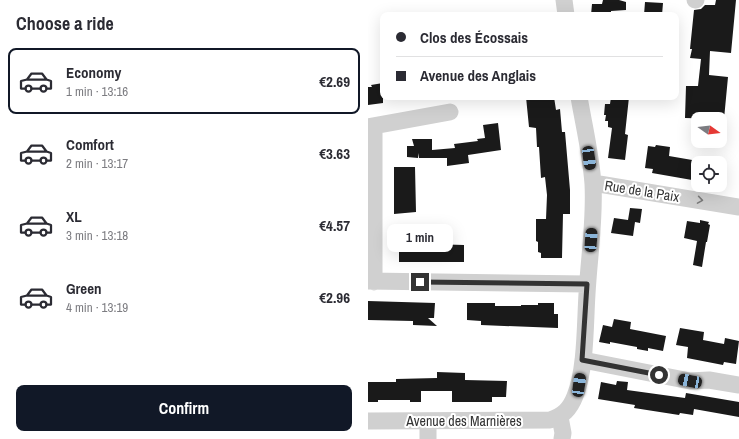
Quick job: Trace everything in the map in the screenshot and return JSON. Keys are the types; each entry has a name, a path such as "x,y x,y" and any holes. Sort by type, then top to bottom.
{"street":[{"path":"564,0 566,12"},
{"path":"562,439 563,433 560,417 569,408 575,398 579,385 593,212 593,183 579,100"},
{"path":"450,112 371,126 371,282 587,284"},
{"name":"Rue de la Paix","path":"593,183 739,207"},
{"path":"582,360 690,381 709,380 739,385"},
{"name":"Avenue des Marnières","path":"368,421 550,420 560,417"},
{"path":"428,421 428,439"}],"building":[{"path":"603,0 619,0 626,2 626,10 591,12 592,4 602,4"},
{"path":"716,0 736,0 731,53 710,51 709,75 728,77 725,112 691,112 691,118 685,118 686,86 698,86 701,59 690,58 692,49 690,49 694,10 701,9 705,5 715,5"},
{"path":"645,2 663,3 662,12 644,12"},
{"path":"380,84 380,100 383,100 383,103 368,105 368,87 372,87 371,85"},
{"path":"526,100 554,100 556,110 560,109 562,132 565,132 570,190 570,214 563,214 562,258 541,258 541,253 538,252 538,242 536,241 536,219 546,219 547,195 545,177 541,178 536,128 529,127"},
{"path":"611,100 629,100 625,134 628,135 625,160 608,158 612,128 608,127 608,121 605,121 606,115 604,115 605,104 610,104"},
{"path":"498,123 501,150 468,155 469,163 447,166 447,158 419,158 418,153 418,158 407,157 407,146 414,146 412,139 432,139 432,150 455,148 454,144 478,141 477,139 485,138 483,125"},
{"path":"656,145 670,147 669,156 691,160 691,180 652,173 653,169 645,168 648,146 655,147"},
{"path":"394,167 415,167 416,212 394,214"},
{"path":"630,208 642,209 640,223 635,222 633,236 611,233 614,218 628,220"},
{"path":"700,220 709,222 708,224 710,225 702,267 693,265 697,241 684,238 687,221 700,223"},
{"path":"399,243 464,245 464,262 399,262"},
{"path":"368,301 435,303 434,318 428,318 437,326 413,325 413,321 368,320"},
{"path":"467,303 495,303 495,306 521,306 538,305 538,303 554,303 554,314 558,314 558,328 481,325 481,321 467,320"},
{"path":"614,319 631,322 630,329 666,336 663,351 648,348 648,351 637,349 637,347 610,342 610,344 599,342 603,325 612,327"},
{"path":"680,328 704,332 703,340 724,344 725,338 739,341 736,364 724,362 723,365 687,358 688,347 676,345"},
{"path":"437,372 465,373 465,380 507,381 506,397 492,397 492,402 452,402 452,391 421,391 421,402 410,402 410,400 378,400 378,402 368,402 368,382 396,382 396,379 437,378"},
{"path":"617,381 628,382 627,390 685,398 686,393 739,402 739,417 694,409 693,415 680,413 679,415 634,408 635,405 598,399 601,382 616,385"}],"route":[{"path":"420,282 587,284 582,360 659,375"}]}
